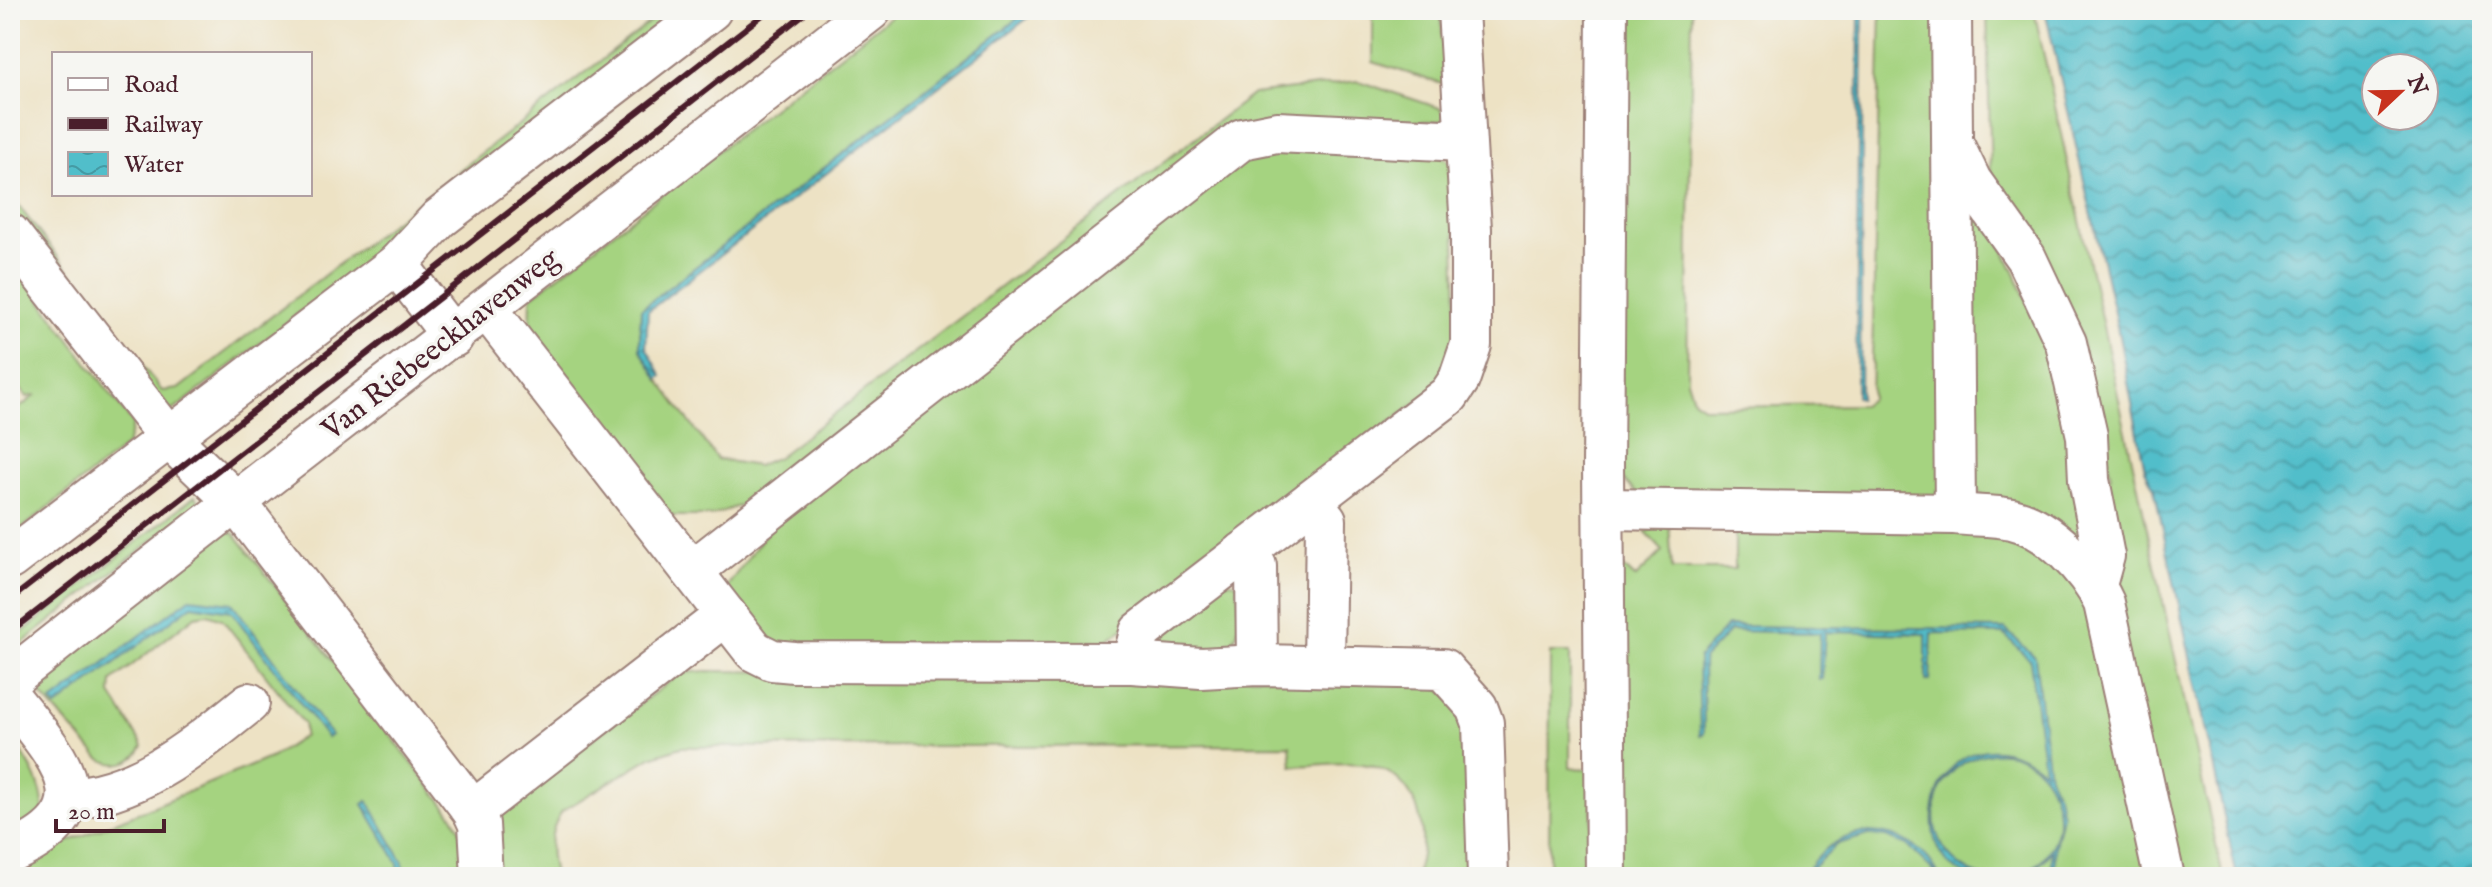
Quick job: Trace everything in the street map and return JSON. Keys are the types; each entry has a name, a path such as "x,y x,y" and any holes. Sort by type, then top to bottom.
{"lane":[{"path":"10,559 397,264 439,219 711,10"},
{"name":"Van Riebeeckhavenweg","path":"10,679 235,501 265,482 488,310 871,10"},
{"path":"1132,663 1140,632 1449,395 1466,364 1471,345 1471,229 1458,10"},
{"path":"1606,877 1607,10"},
{"path":"1951,10 1955,514"},
{"path":"692,571 1242,139 1277,132 1462,115"},
{"path":"1953,145 1971,181 2026,258 2070,355 2087,436 2089,480 2104,556 2096,585"},
{"path":"10,234 170,439 235,501 473,811 479,824 482,877"},
{"path":"397,264 453,337"},
{"path":"488,310 754,651 779,661 1443,669 1477,707 1485,732 1488,877"},
{"path":"1311,501 1326,520 1324,666"},
{"path":"1605,509 1955,514 2019,521 2057,544 2096,585 2108,616 2164,877"},
{"path":"1244,552 1256,566 1257,665"},
{"path":"473,811 726,615"},
{"path":"10,697 62,763 69,786 68,798 50,830 10,853"},
{"path":"68,798 86,797 144,778 190,750 249,703"}],"green space":[{"path":"666,10 689,10 174,410 167,411 10,209 10,195 162,391 178,389"},
{"path":"898,10 1029,10 641,309 640,349 658,379 717,459 757,466 778,457 1253,94 1358,81 1449,111 1441,121 1261,125 768,495 711,516 672,516 530,336 531,297"},
{"path":"1373,10 1441,10 1445,85 1373,62"},
{"path":"1624,10 1692,10 1687,380 1693,399 1705,407 1862,405 1871,399 1881,10 1942,10 1943,487 1929,504 1643,500 1619,475"},
{"path":"1987,10 2034,10 2223,877 2174,877 2110,578 2097,479 2111,476 2080,334 1991,187"},
{"path":"1243,148 1430,149 1453,164 1458,348 1440,384 1103,644 785,649 768,641 726,588 780,514"},
{"path":"1971,199 2005,251 2056,367 2095,556 1986,500 1964,472"},
{"path":"10,259 133,424 127,445 10,538 10,415 36,395 27,397 10,375"},
{"path":"195,496 200,503 10,653 10,642"},
{"path":"1735,521 2005,525 2077,577 2154,877 1614,877 1617,561 1635,578 1663,551 1645,532 1669,523 1672,569 1735,569"},
{"path":"223,531 234,533 453,816 459,828 469,877 10,877 10,866 272,757 304,736 304,724 222,619 208,614 195,616 112,681 111,694 143,746 124,763 99,758 30,683"},
{"path":"1224,581 1237,583 1239,627 1232,643 1225,650 1158,648 1156,642"},
{"path":"1550,653 1570,653 1570,768 1592,769 1592,877 1549,877"},
{"path":"681,673 1428,678 1466,711 1480,877 1415,877 1420,860 1421,823 1408,791 1396,778 1381,769 1362,764 1292,766 1290,745 681,747 651,757 562,811 551,843 555,877 496,877 497,810"},
{"path":"10,734 37,781 43,812 10,841"}],"water":[{"path":"1029,10 1038,10 648,311 646,347 662,376 658,379 640,349 641,309"},
{"path":"1859,10 1863,10 1860,398 1856,397"},
{"path":"2045,10 2482,10 2482,877 2237,877 2154,488 2145,470 2117,326"},
{"path":"190,598 232,603 331,735 327,738 231,611 192,605 56,707 52,702"},
{"path":"1727,626 2005,629 2035,657 2049,776 2058,794 2062,815 2055,846 2055,877 2052,877 2052,851 2033,870 2008,877 2035,865 2052,846 2058,822 2055,798 2044,776 2030,763 2044,770 2030,660 2004,634 1932,633 1930,681 1926,681 1926,634 1825,632 1822,679 1819,679 1820,633 1730,631 1703,659 1704,734 1700,735 1698,658"},
{"path":"2006,751 2019,758 2002,753 1973,758 1955,769 1943,784 1952,768 1975,753"},
{"path":"368,801 403,862 404,877 399,877 398,863 363,804"},
{"path":"1934,811 1943,847 1960,865 1984,877 1955,869 1938,849 1933,822"},
{"path":"1869,832 1911,844 1928,858 1940,877 1907,845 1869,835 1837,844 1803,877 1815,859 1830,846 1848,836"}],"railway":[{"path":"10,600 769,10"},
{"path":"10,632 809,10"}]}
